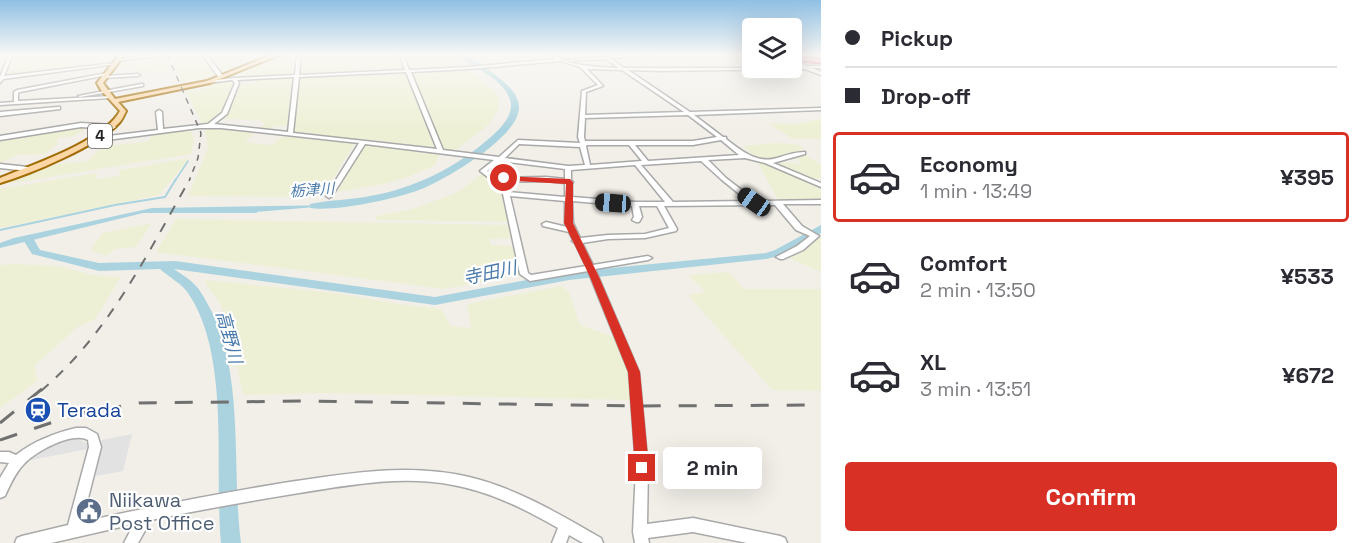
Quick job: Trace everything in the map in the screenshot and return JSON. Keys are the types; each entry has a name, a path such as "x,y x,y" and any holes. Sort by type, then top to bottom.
{"main road":[{"path":"103,79 100,83 112,99 215,79"},
{"name":"4","path":"0,181 92,140 113,127 122,116 123,111 112,99"}],"street":[{"path":"16,101 16,92 82,79"},
{"path":"208,82 230,79"},
{"path":"209,126 224,114 237,83 233,79"},
{"path":"290,134 298,79"},
{"path":"411,79 441,151"},
{"path":"588,167 581,137 582,117 584,91 601,86 595,79"},
{"path":"639,79 724,138 745,156"},
{"path":"76,100 78,97 104,91 141,85"},
{"path":"41,87 45,92"},
{"path":"0,104 16,101 112,99"},
{"path":"0,114 59,111 62,101"},
{"path":"582,117 821,109"},
{"path":"159,112 161,131"},
{"path":"0,138 81,125 113,127"},
{"path":"92,140 209,126 460,153 568,168 745,156 767,162 821,185"},
{"path":"648,258 591,272 526,277 506,194 495,180 483,171 518,142 693,143 724,138"},
{"path":"329,196 363,142"},
{"path":"631,143 647,163"},
{"path":"767,162 803,153"},
{"path":"703,159 754,202"},
{"path":"637,164 670,204"},
{"path":"0,166 28,169"},
{"path":"568,168 570,182 568,215 572,230 634,372 642,468 641,537 693,525 780,543"},
{"path":"495,180 546,179 570,182"},
{"path":"811,181 821,180"},
{"path":"506,194 634,204 821,202"},
{"path":"777,202 799,228 818,235"},
{"path":"634,204 638,217 636,220"},
{"path":"576,241 645,236 673,229 660,204"},
{"path":"546,224 572,230"},
{"path":"780,257 800,248 818,235"},
{"path":"0,492 18,461 32,450 53,440 77,433 88,433 96,440 63,536"},
{"path":"0,457 9,457 18,461"},
{"path":"22,543 63,536 147,514 245,495 370,476 418,474 452,478 490,488 566,525 596,543"},
{"path":"131,543 147,514"},
{"path":"559,543 566,525"}],"green space":[{"path":"232,79 235,83 223,114 209,124 203,125 186,91 201,91 202,88 218,84 217,82"},
{"path":"256,79 296,79 291,125 272,126 271,130 260,129 265,122 260,122 260,120 223,119 240,84 252,83"},
{"path":"299,79 410,79 438,147 293,133"},
{"path":"414,79 480,79 496,92 499,100 498,111 488,125 456,150 444,150"},
{"path":"821,119 821,139 793,139 768,123 795,124"},
{"path":"94,125 71,137 61,137 56,141 59,143 44,154 18,155 0,163 0,139"},
{"path":"205,128 254,133 245,142 271,145 284,136 354,144 324,194 311,197 188,196 208,148"},
{"path":"191,129 194,140 191,154 0,185 40,166 88,161 101,147 149,141 153,132"},
{"path":"778,143 799,145 804,149 801,149 803,152 783,154 777,159 767,160 754,156 743,146"},
{"path":"365,144 441,153 434,166 405,178 337,192"},
{"path":"806,155 821,165 821,178 810,178 773,162 801,164 795,156"},
{"path":"190,158 159,195 0,228 0,189 97,173 95,179 119,176 120,170"},
{"path":"762,162 821,186 821,200 778,200 758,163"},
{"path":"482,174 494,181 504,193 510,222 376,220 376,216 413,209 458,192"},
{"path":"176,219 507,225 512,226 514,238 489,239 491,245 513,246 519,275 444,289 156,252"},
{"path":"152,223 136,247 115,249 106,256 90,250 103,233"},
{"path":"821,237 821,272 789,258 817,238"},
{"path":"0,265 60,266 91,275 121,277 95,319 78,327 35,365 37,381 0,408"},
{"path":"729,272 744,289 821,289 821,391 772,390 688,295 705,292 688,275"},
{"path":"206,280 335,293 441,309 451,326 471,328 467,304 562,286 570,294 580,325 617,338 630,369 633,400 321,393 243,395 221,305 205,283"}],"shaded area":[{"path":"132,434 123,471 91,477 102,440"},
{"path":"77,438 88,444 88,449 26,461 31,455 55,443"}],"water":[{"path":"339,205 256,212 258,213 143,213 0,248 0,243 14,238 152,208"}],"waterway":[{"name":"栃津川","path":"314,206 341,204 390,195 413,188 457,168 498,135 514,113 515,104 512,96 497,79"},
{"path":"157,90 180,86"},
{"path":"175,181 188,161"},
{"path":"0,230 115,205 165,197 176,179"},
{"name":"寺田川","path":"28,238 36,252 99,267 175,265 435,301 569,276 766,256 779,253 821,228"},
{"name":"高野川","path":"165,267 192,289 209,318 219,353 224,392 227,510 231,543"}],"railway":[{"path":"178,79 201,133 198,158 189,180"},
{"path":"41,391 87,344 106,319 141,265 189,180"},
{"path":"0,423 42,389"},
{"path":"0,440 77,414 139,403 307,401 636,406 821,405"}],"place":[{"name":"Terada","path":"38,410"},
{"name":"Niikawa Post Office","path":"89,511"}],"route":[{"path":"504,178 570,182 569,223 634,372 642,468"}]}
